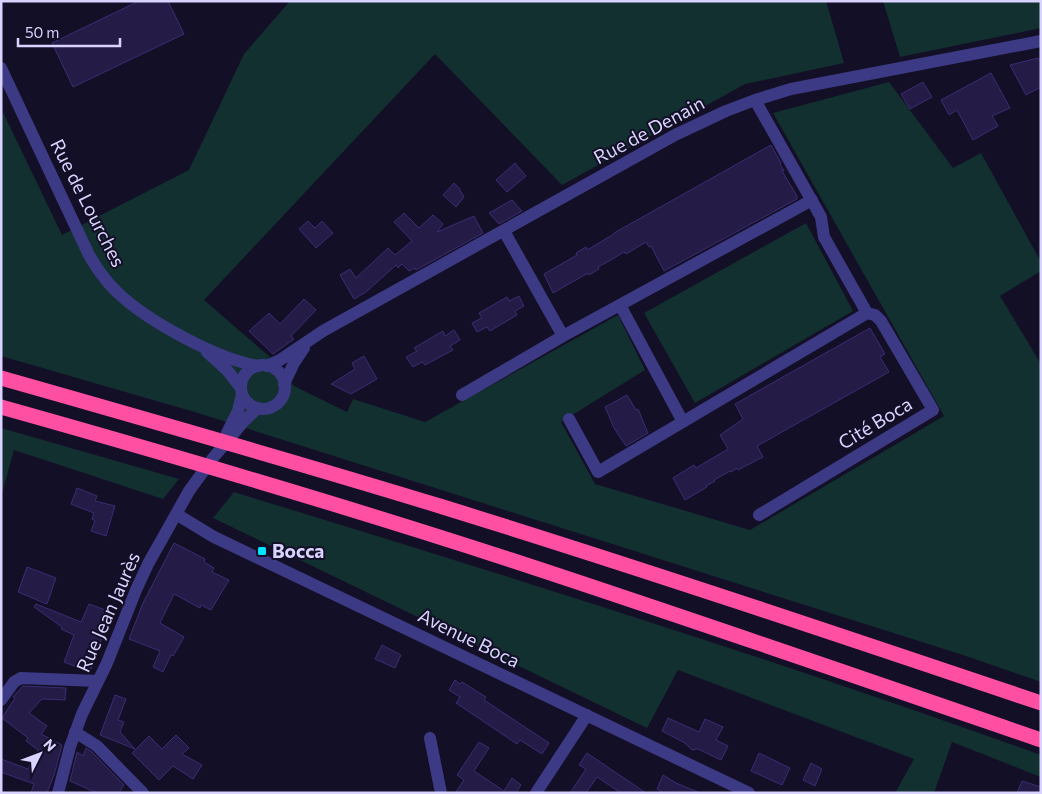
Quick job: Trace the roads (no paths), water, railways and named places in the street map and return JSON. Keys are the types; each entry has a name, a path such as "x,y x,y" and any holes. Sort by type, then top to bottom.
{"highway":[{"path":"1,378 190,431 547,540 1041,703"},
{"path":"1,407 178,456 508,559 652,606 1041,740"}],"street":[{"name":"Rue de Denain","path":"263,366 280,360 323,330 714,116 755,100 822,82 1041,41"},
{"name":"Rue de Lourches","path":"1,68 85,246 101,274 115,290 134,306 197,344 220,363 242,391"},
{"name":"Cité Boca","path":"755,100 812,200 823,221 822,233 867,313 875,315 881,321 933,410 759,514"},
{"path":"462,395 563,336 812,200"},
{"path":"504,231 563,336"},
{"path":"620,305 683,422"},
{"path":"569,419 598,472 867,313"},
{"name":"Rue de Denain","path":"284,384 294,362 308,342"},
{"name":"Rue de Lourches","path":"197,344 240,361 263,366"},
{"path":"263,366 278,372 284,384 284,393 276,404 268,408 258,408 250,404 242,391 242,381 247,372 263,366"},
{"name":"Rue Jean Jaurès","path":"58,793 75,732 139,583 176,514 213,458 235,417 242,391"},
{"name":"Rue Jean Jaurès","path":"213,458 245,420 258,408"},
{"name":"Avenue Boca","path":"176,514 214,537 749,793"},
{"path":"1,700 14,682 21,678 98,681"},
{"path":"536,793 587,715"},
{"path":"75,732 96,746 135,790"},
{"path":"430,738 441,793"}],"place":[{"name":"Bocca","path":"262,551"}]}
